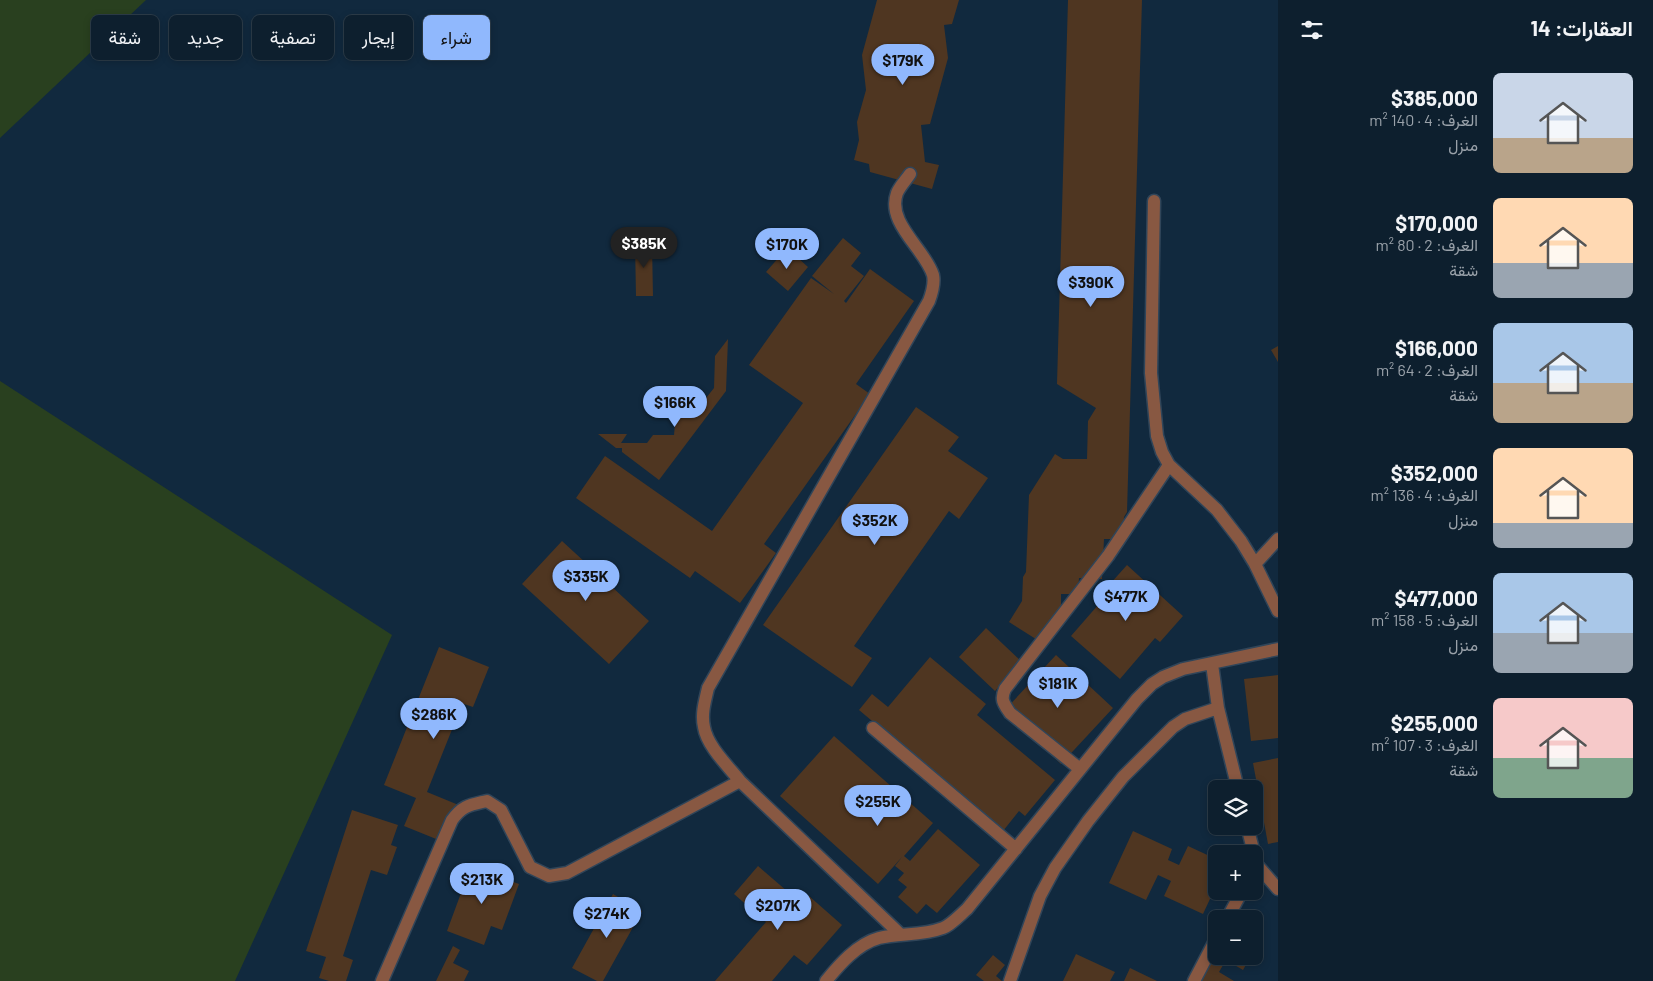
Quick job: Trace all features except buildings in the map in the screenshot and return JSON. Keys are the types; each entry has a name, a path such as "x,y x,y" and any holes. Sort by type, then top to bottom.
{"street":[{"path":"901,936 740,781 714,750 704,728 703,710 708,688 929,301 934,288 933,275 897,219 895,206 897,193 910,174"},
{"path":"1154,201 1151,373 1158,436 1162,452 1169,465 1216,510 1241,540 1278,611"},
{"path":"1080,769 1010,713 1002,702 1002,696 1005,689 1108,556 1169,465"},
{"path":"1255,564 1278,539"},
{"path":"826,981 838,965 862,946 878,938 926,933 945,928 967,909 1137,699 1152,684 1163,677 1183,669 1278,649"},
{"path":"1212,664 1218,708 1236,780"},
{"path":"1010,981 1040,896 1055,868 1088,821 1123,777 1173,727 1185,719 1218,708"},
{"path":"873,728 1016,849"},
{"path":"382,981 452,820 466,806 487,801 501,810 530,867 549,876 567,873 740,781"},
{"path":"1263,875 1278,889"},
{"path":"1194,981 1208,954"}],"green space":[{"path":"0,0 146,0 130,15 91,15 91,52 0,138"},
{"path":"0,381 392,635 235,981 0,981"}]}
